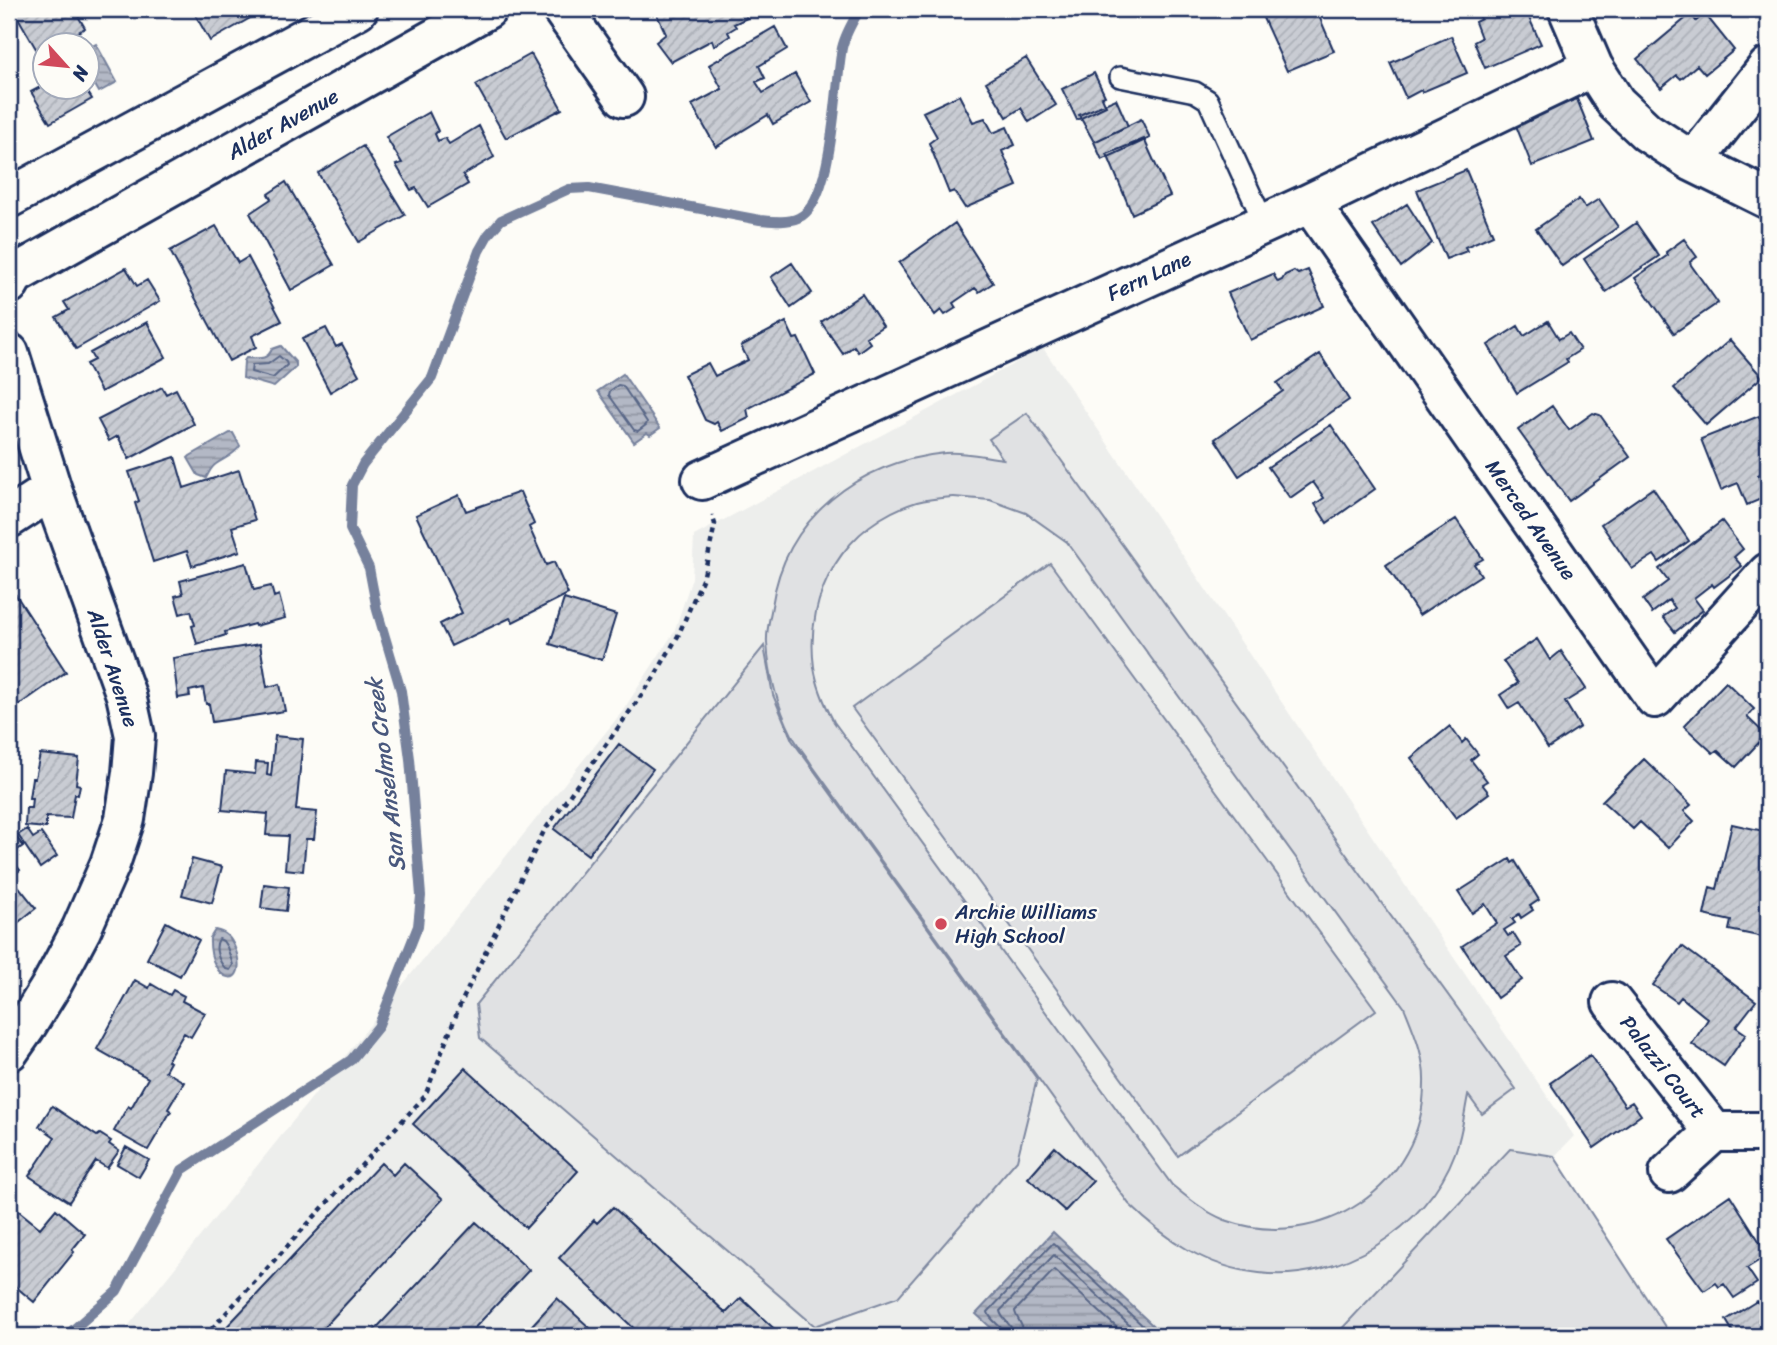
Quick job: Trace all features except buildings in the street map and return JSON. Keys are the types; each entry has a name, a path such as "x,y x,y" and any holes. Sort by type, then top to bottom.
{"street":[{"path":"9,198 358,9"},
{"name":"Alder Avenue","path":"9,284 14,275 487,9"},
{"path":"562,9 624,97"},
{"path":"1568,9 1593,67 1616,103 1647,132 1693,162 1768,199"},
{"name":"Fern Lane","path":"702,480 1310,203 1593,67"},
{"path":"1693,162 1768,67"},
{"name":"Merced Avenue","path":"1310,203 1655,698 1768,573"},
{"name":"Alder Avenue","path":"9,354 52,490 126,695 135,736 125,819 110,864 81,930 51,986 9,1051"},
{"path":"9,518 52,490"},
{"name":"Palazzi Court","path":"1612,1002 1714,1132"},
{"path":"1669,1173 1714,1132 1768,1132"}],"lane":[{"path":"1120,77 1195,92 1208,100 1264,223"}],"path":[{"path":"205,1336 425,1096 460,1005 544,831 653,678 678,636 704,575 715,524 702,480"}],"shaded area":[{"name":"Archie Williams High School","path":"1043,348 1574,1136 1555,1156 1671,1336 120,1336 622,712 674,632 692,578 694,536"},
{"path":"1027,413 1516,1089 1482,1114 1468,1095 1455,1153 1442,1180 1424,1205 1402,1227 1349,1259 1319,1269 1289,1274 1240,1270 1188,1250 1157,1229 1129,1204 812,765 787,724 772,678 767,634 780,574 792,546 810,521 831,500 856,482 884,468 945,453 967,453 1003,459 989,439","holes":["954,497 990,500 1026,513 1067,542 1404,1007 1423,1064 1424,1084 1419,1121 1406,1153 1386,1181 1360,1203 1330,1219 1296,1227 1261,1228 1218,1217 1197,1205 1172,1185 834,722 819,689 814,667 813,640 816,613 823,588 835,565 850,544 891,512 931,499"]},
{"path":"1050,563 1376,1010 1178,1156 852,708"},
{"path":"764,646 773,695 792,740 1037,1079 1017,1160 898,1297 815,1326 480,1038 476,1004"},
{"path":"1510,1149 1554,1156 1671,1336 1335,1336"}],"water":[{"path":"102,55 117,82 102,90"},
{"path":"281,346 296,363 296,367 274,387 243,378 246,358 265,357 272,349"},
{"path":"623,374 660,428 634,442 598,391"},
{"path":"233,433 240,446 214,465 206,478 198,475 188,458"},
{"path":"215,930 228,936 235,948 238,972 234,977 221,973 215,966 210,938"},
{"path":"1053,1232 1164,1336 1000,1336 976,1314"}],"waterway":[{"name":"San Anselmo Creek","path":"66,1336 117,1291 182,1170 351,1060 378,1027 418,926 421,896 410,759 401,691 377,610 369,568 350,529 352,485 363,464 432,378 479,251 488,235 501,220 569,189 589,188 760,220 784,221 798,218 810,208 826,167 842,48 860,9"}],"place":[{"name":"Archie Williams High School","path":"941,924"}]}
